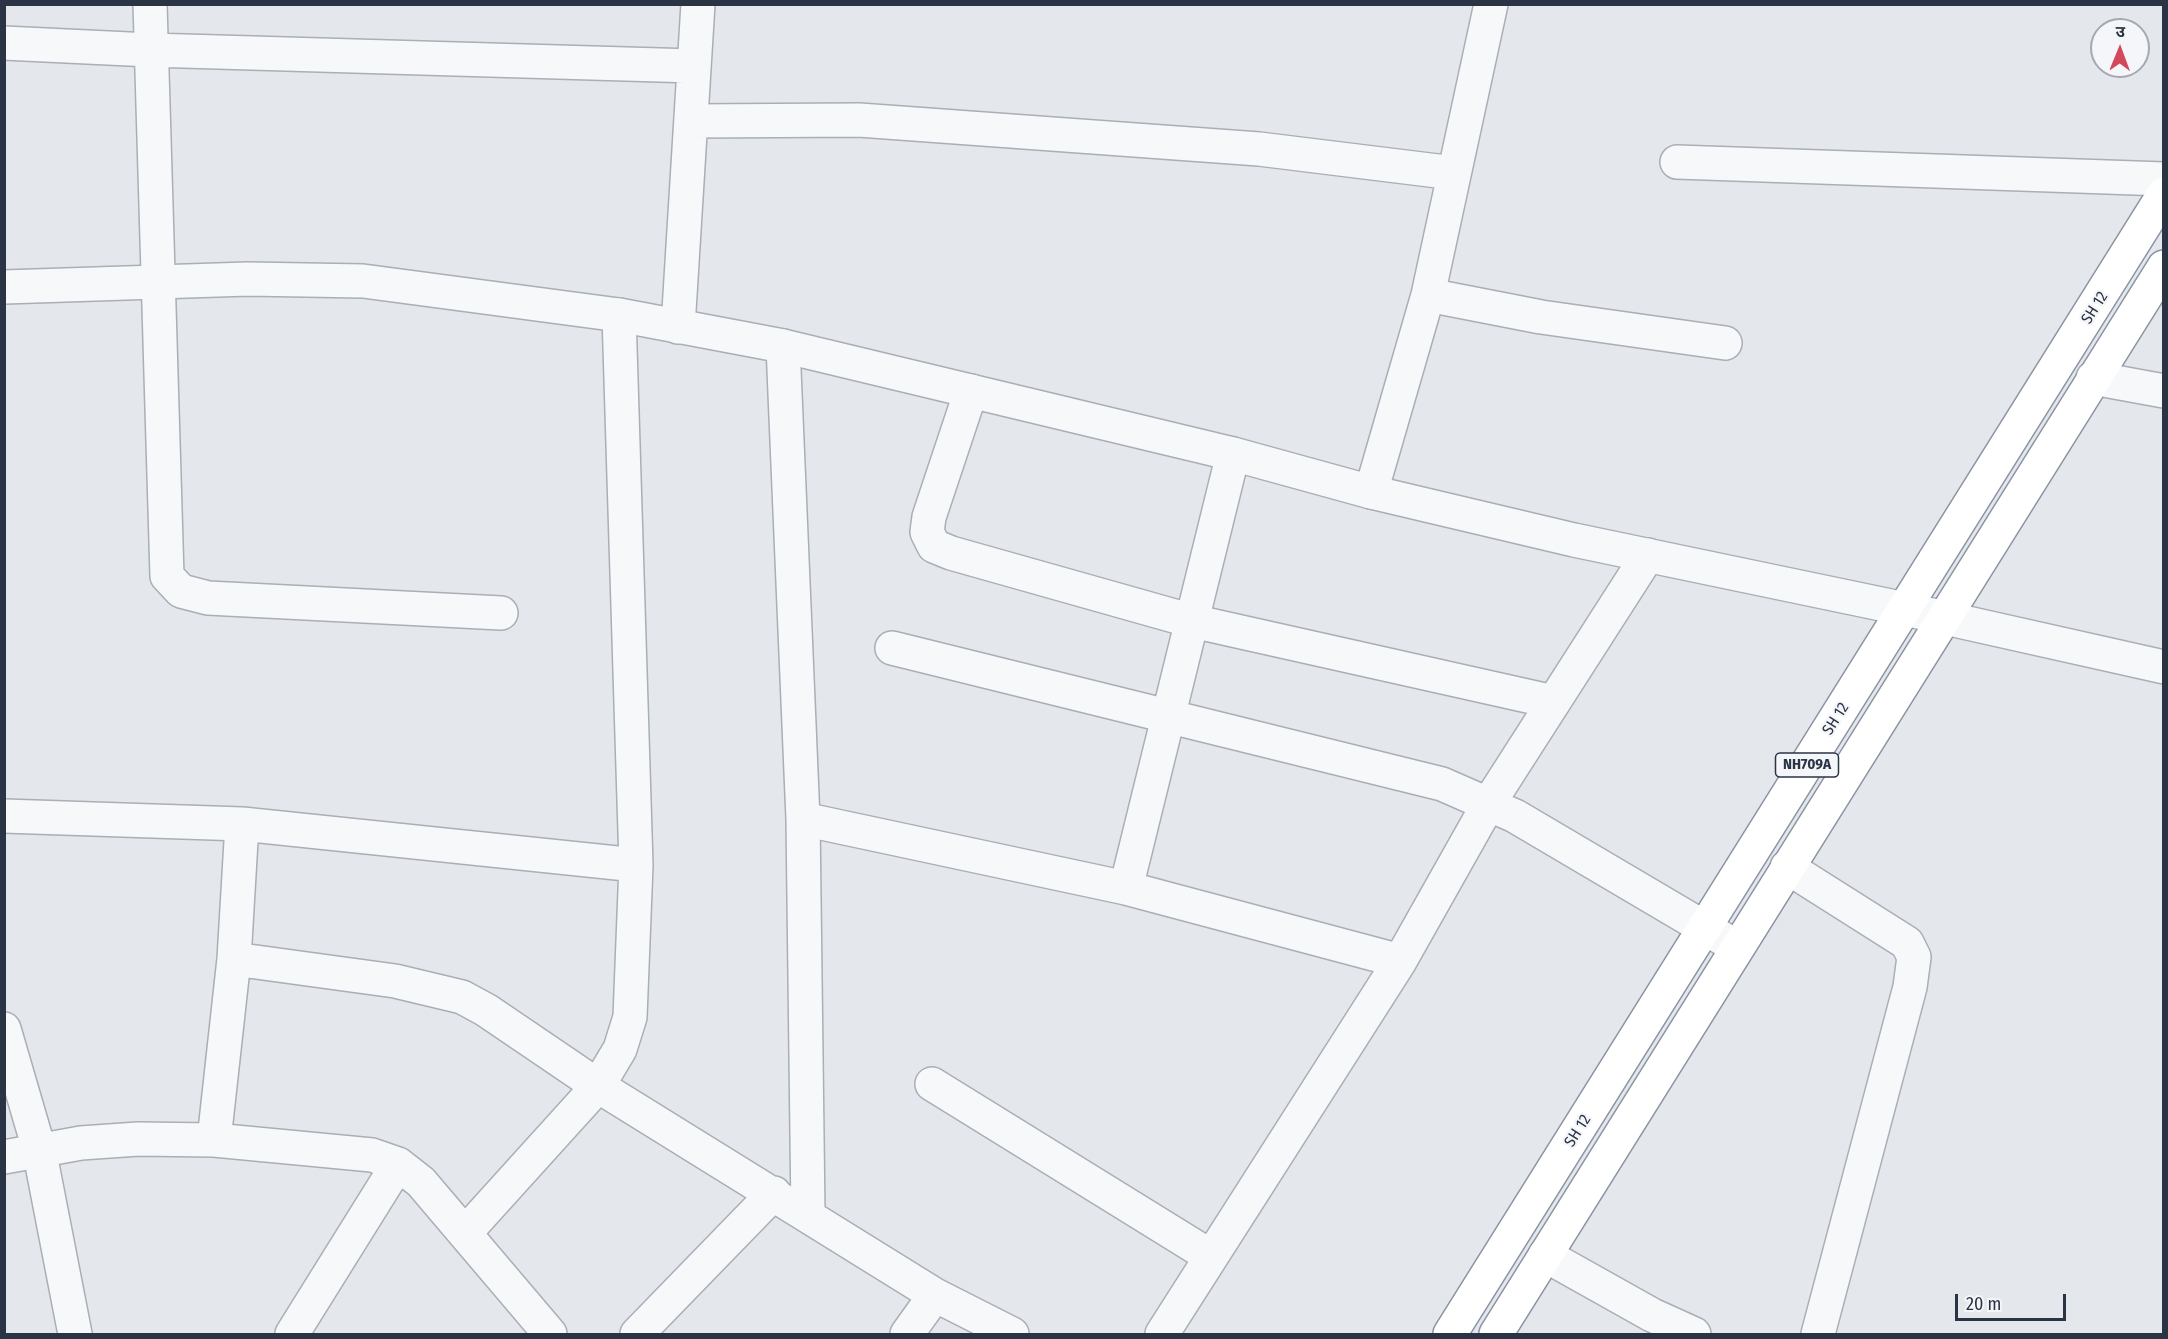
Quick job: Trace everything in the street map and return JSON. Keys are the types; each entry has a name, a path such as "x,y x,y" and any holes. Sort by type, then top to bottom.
{"highway":[{"name":"SH 12","path":"1450,1335 2163,194"},
{"name":"NH709A","path":"1496,1335 1942,617 2163,267"}],"street":[{"path":"150,4 167,576 181,591 208,598 501,613"},
{"path":"678,327 698,4"},
{"path":"1371,492 1428,295 1491,4"},
{"path":"4,43 150,50 694,66"},
{"path":"692,121 859,120 1259,149 1454,173"},
{"path":"1677,162 2163,179"},
{"path":"4,287 248,279 363,281 619,315 783,346 1233,454 1371,492 2163,667"},
{"path":"1428,295 1541,317 1725,343"},
{"path":"465,1233 598,1086 620,1049 630,1017 636,865 619,315"},
{"path":"783,346 803,819 808,1214"},
{"path":"2093,378 2163,391"},
{"path":"971,391 929,517 927,532 934,546 951,554 1191,621 1554,702"},
{"path":"1126,888 1233,454"},
{"path":"1162,1335 1210,1256 1400,961 1489,802 1648,555"},
{"path":"892,648 1442,784 1489,802 1737,947"},
{"path":"4,816 242,824 636,865"},
{"path":"803,819 1126,888 1400,961"},
{"path":"214,1140 234,959 242,824"},
{"path":"1787,867 1907,943 1914,957 1910,987 1818,1335"},
{"path":"234,959 395,981 462,997 486,1010 598,1086 808,1214 935,1295 1012,1335"},
{"path":"4,1029 39,1149 75,1335"},
{"path":"932,1084 1210,1256"},
{"path":"4,1157 39,1149 138,1139 214,1140 372,1155 398,1164 421,1182 550,1335"},
{"path":"292,1335 398,1164"},
{"path":"637,1335 774,1193"},
{"path":"1545,1255 1652,1315 1694,1335"},
{"path":"908,1335 935,1295"}]}
